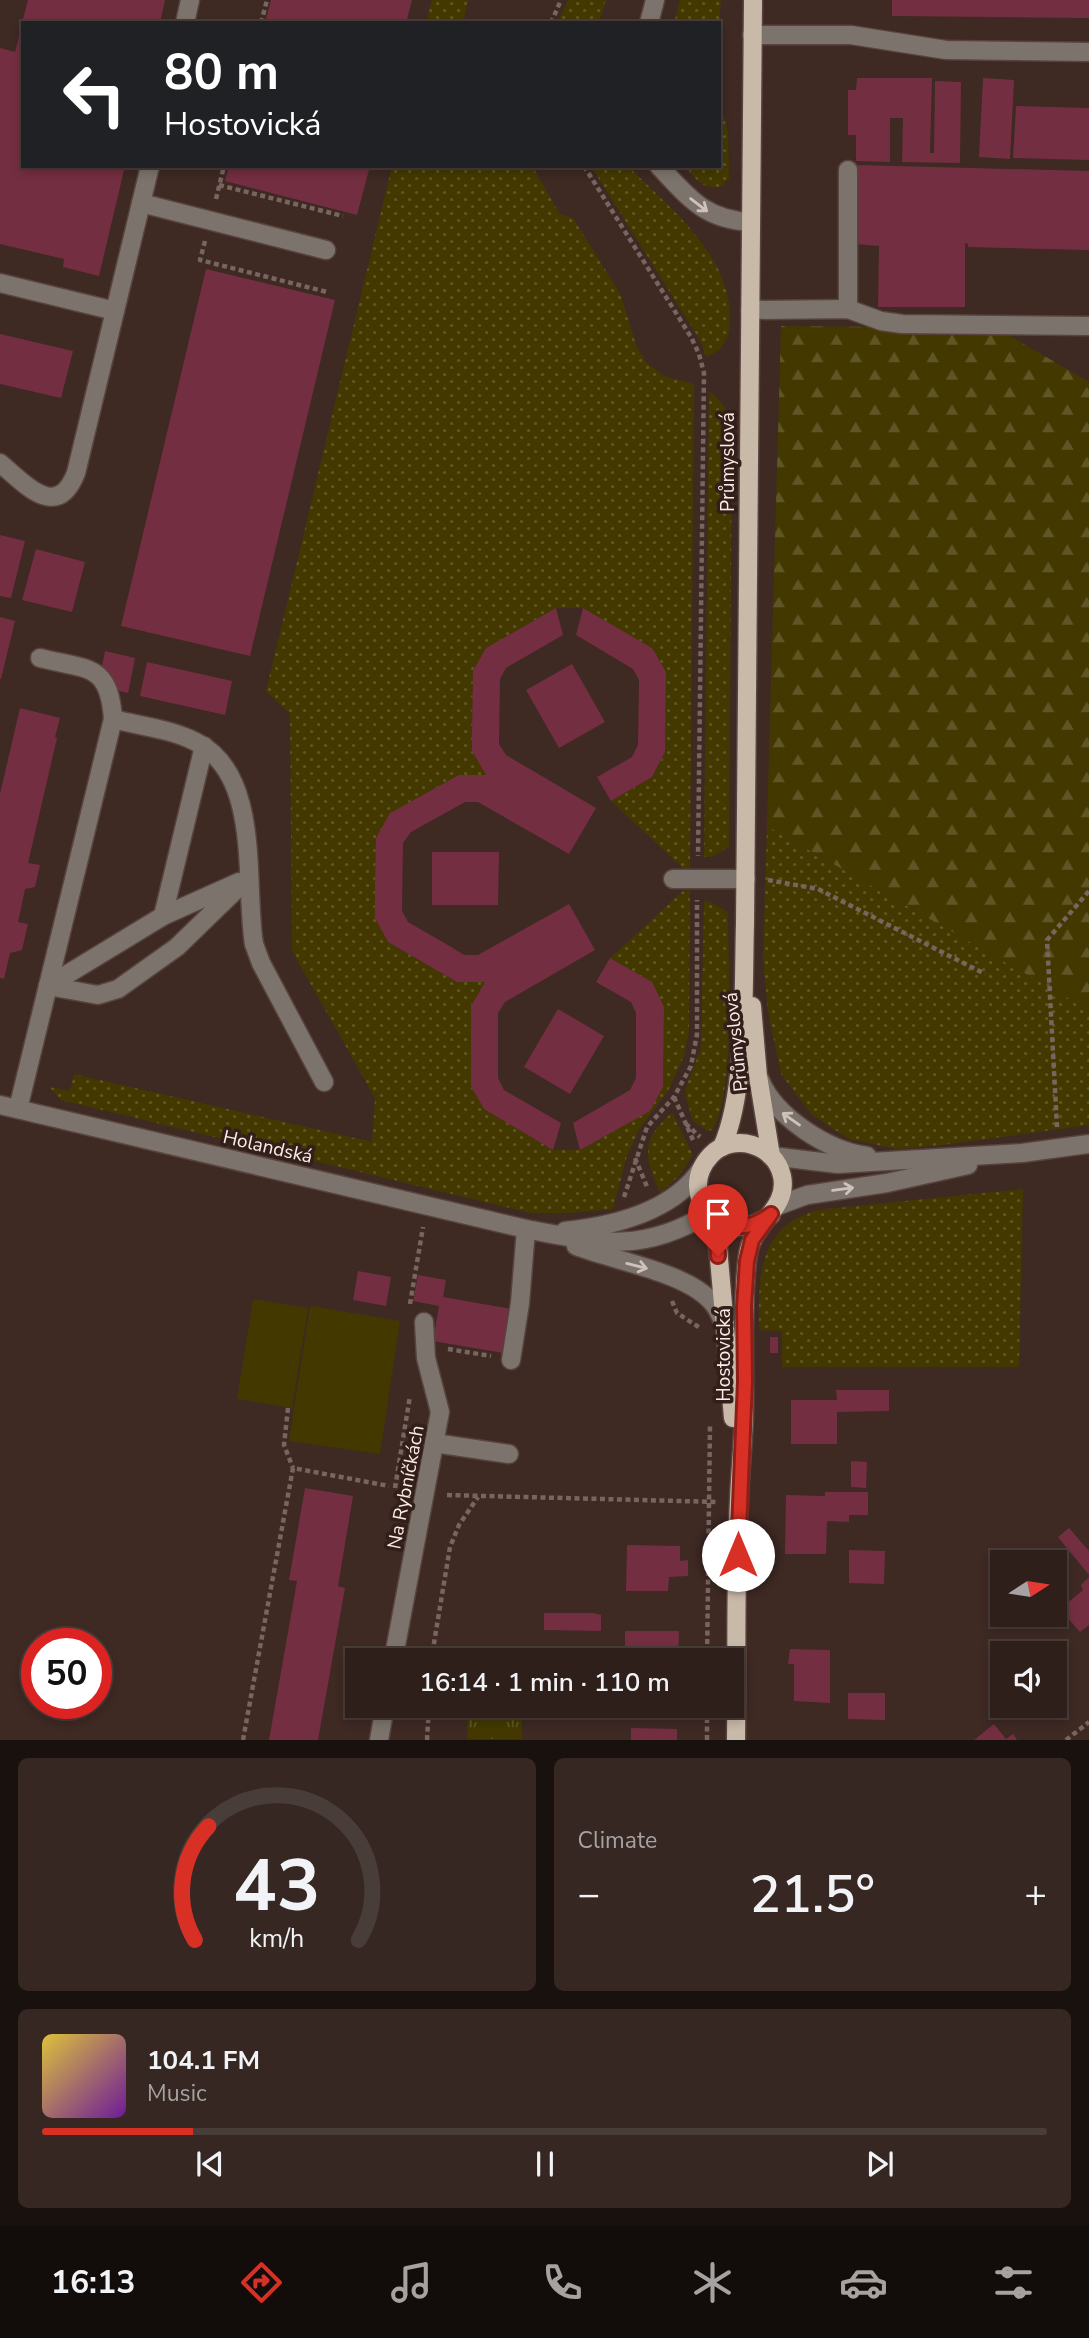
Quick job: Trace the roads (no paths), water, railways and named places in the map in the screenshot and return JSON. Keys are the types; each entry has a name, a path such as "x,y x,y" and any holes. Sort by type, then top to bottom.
{"main road":[{"name":"Průmyslová","path":"722,1147 732,1121 738,1075 746,924 752,0"},
{"name":"Průmyslová","path":"746,924 758,1076 771,1156"},
{"path":"702,1168 710,1156 730,1144 748,1143 771,1156"},
{"name":"Hostovická","path":"736,1740 744,1307 747,1261 752,1240 774,1210 783,1185 781,1174 771,1156"},
{"name":"Hostovická","path":"702,1168 698,1188 700,1198 710,1214 717,1236 739,1502"},
{"path":"710,1214 727,1225 737,1227 755,1225 774,1210"}],"street":[{"path":"185,21 190,0"},
{"path":"650,21 655,0"},
{"path":"752,35 851,35 946,50 1089,52"},
{"path":"0,463 44,496 55,498 65,494 76,472 150,168"},
{"path":"662,168 702,209 723,219 750,222"},
{"path":"848,170 848,309"},
{"path":"141,203 326,250"},
{"path":"0,283 115,311"},
{"path":"750,310 848,309 881,321 902,324 1089,326"},
{"path":"9,1107 48,986 113,719 107,685 100,677 92,671 40,658"},
{"path":"113,719 179,735 204,746 226,769 239,796 245,827 254,944 324,1082"},
{"path":"163,916 204,746"},
{"path":"48,986 98,995 118,989 183,942 248,878"},
{"path":"48,986 163,916 248,878"},
{"path":"673,879 746,879"},
{"path":"758,1076 764,1091 777,1109 818,1138 862,1156 898,1160"},
{"name":"Holandská","path":"9,1107 526,1229 592,1242 616,1243 669,1234 710,1214"},
{"path":"771,1156 824,1164 1022,1153 1089,1144"},
{"path":"774,1210 821,1192 887,1183 1022,1153"},
{"name":"Holandská","path":"526,1229 563,1231 618,1222 656,1206 688,1185 702,1168"},
{"path":"511,1360 520,1303 526,1229"},
{"name":"Holandská","path":"526,1229 691,1285 713,1303 726,1330"},
{"name":"Na Rybníčkách","path":"395,1648 440,1412 423,1344 424,1322"},
{"path":"434,1443 509,1454"},
{"path":"379,1740 383,1718"}]}
